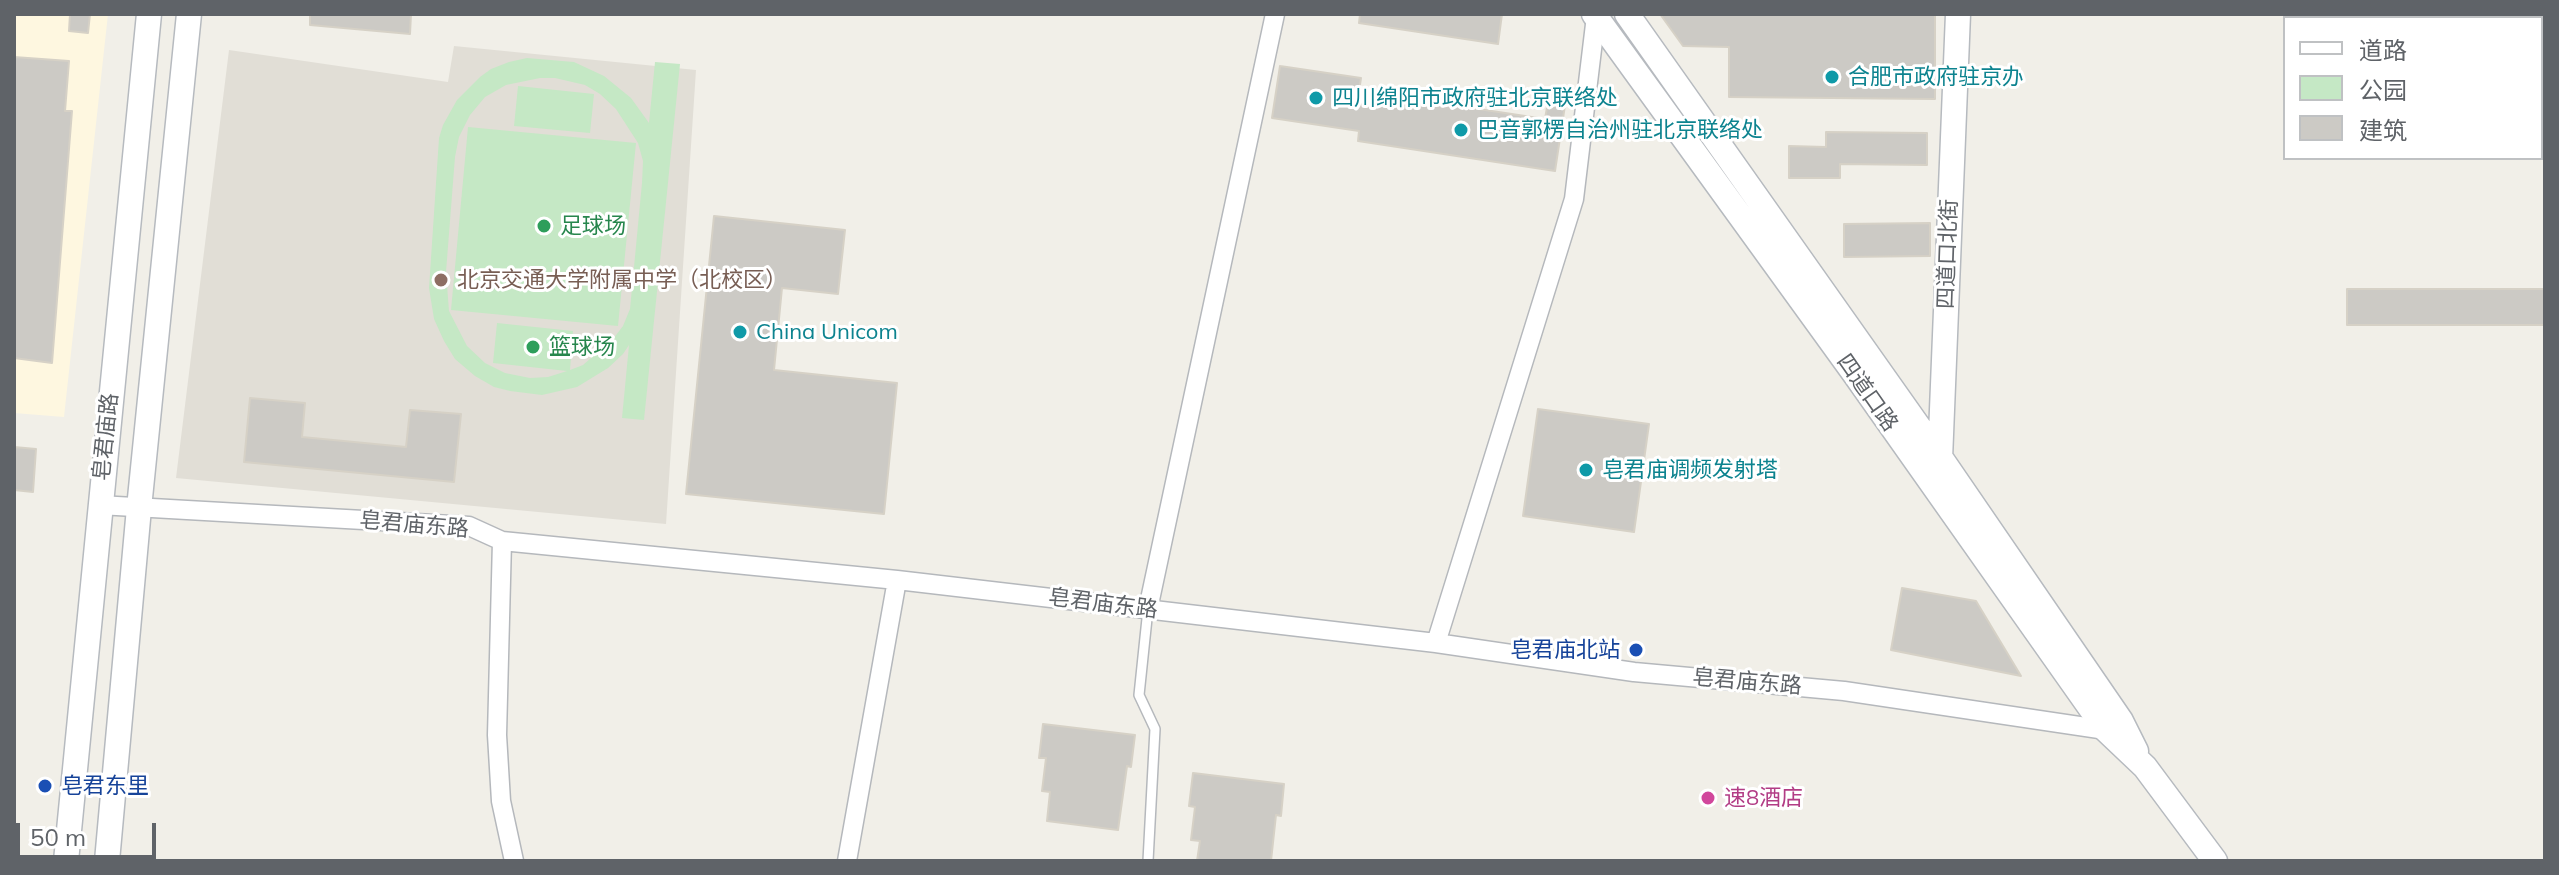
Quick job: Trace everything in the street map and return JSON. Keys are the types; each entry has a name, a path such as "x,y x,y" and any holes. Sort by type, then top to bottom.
{"street":[{"name":"皂君庙路","path":"66,861 149,14"},
{"name":"皂君庙路","path":"107,861 189,14"},
{"path":"1148,609 1275,14"},
{"name":"四道口路","path":"1627,14 1940,457 2121,721 2145,767 2215,861"},
{"name":"四道口北街","path":"1938,494 1958,14"},
{"path":"1436,643 1574,199 1595,15"},
{"name":"四道口路","path":"1595,15 2106,730 2145,767"},
{"name":"皂君庙东路","path":"99,505 469,526 502,541 897,580 1436,643 1634,672 1844,691 2106,730"},
{"path":"502,541 497,735 501,801 514,861"},
{"path":"847,861 897,580"}],"lane":[{"path":"1148,609 1139,695 1155,729 1148,861"}],"shaded area":[{"path":"14,14 108,14 64,417 14,413"},
{"name":"北京交通大学附属中学（北校区）","path":"454,46 696,70 666,524 176,478 229,50 448,82"}],"green space":[{"path":"527,58 574,62 604,76 631,98 649,123 655,62 680,64 644,420 622,418 629,345 608,368 577,387 542,395 510,391 494,387 475,376 455,359 434,319 429,288 439,138 457,100 480,77 509,62","holes":["555,78 585,85 616,109 638,143 643,161 642,183 630,309 613,339 583,365 570,370 573,331 497,323 493,363 567,371 530,378 505,373 485,363 467,346 449,311 446,272 455,157 459,137 470,115 485,97 506,85"]},
{"path":"518,86 594,94 590,133 514,126"},
{"name":"足球场","path":"468,127 636,143 618,326 451,310"}],"building":[{"path":"70,14 90,14 88,33 69,31"},
{"path":"310,14 411,14 410,34 310,25"},
{"path":"1360,14 1502,14 1498,44 1359,23"},
{"path":"1660,14 1935,14 1935,99 1729,97 1729,47 1683,46"},
{"path":"14,57 69,61 65,111 72,111 52,363 14,358"},
{"name":"巴音郭楞自治州驻北京联络处","path":"1280,66 1361,78 1359,91 1545,119 1550,90 1567,92 1555,171 1358,141 1359,131 1272,118"},
{"path":"1826,132 1927,133 1927,165 1840,164 1840,178 1789,178 1789,146 1826,147"},
{"name":"China Unicom","path":"714,216 845,230 838,294 782,288 774,370 897,383 884,514 686,494"},
{"path":"1930,223 1930,256 1844,257 1844,224"},
{"path":"2347,289 2545,289 2545,325 2347,325"},
{"path":"250,398 305,403 302,437 406,447 410,410 461,414 454,482 244,462"},
{"name":"皂君庙调频发射塔","path":"1538,409 1649,424 1634,532 1523,516"},
{"path":"14,447 36,449 33,492 14,490"},
{"path":"1902,588 1976,601 2021,676 1891,650"},
{"path":"1043,724 1135,735 1131,767 1127,766 1118,830 1047,821 1050,792 1042,791 1046,758 1039,758"},
{"path":"1193,773 1284,784 1281,816 1276,815 1271,861 1197,861 1200,841 1191,840 1195,807 1189,806"}],"place":[{"name":"合肥市政府驻京办","path":"1832,77"},
{"name":"四川绵阳市政府驻北京联络处","path":"1316,98"},
{"name":"巴音郭楞自治州驻北京联络处","path":"1461,130"},
{"name":"足球场","path":"544,226"},
{"name":"北京交通大学附属中学（北校区）","path":"441,280"},
{"name":"China Unicom","path":"740,332"},
{"name":"篮球场","path":"533,347"},
{"name":"皂君庙调频发射塔","path":"1586,470"},
{"name":"皂君庙北站","path":"1636,650"},
{"name":"皂君东里","path":"45,786"},
{"name":"速8酒店","path":"1708,798"}]}
